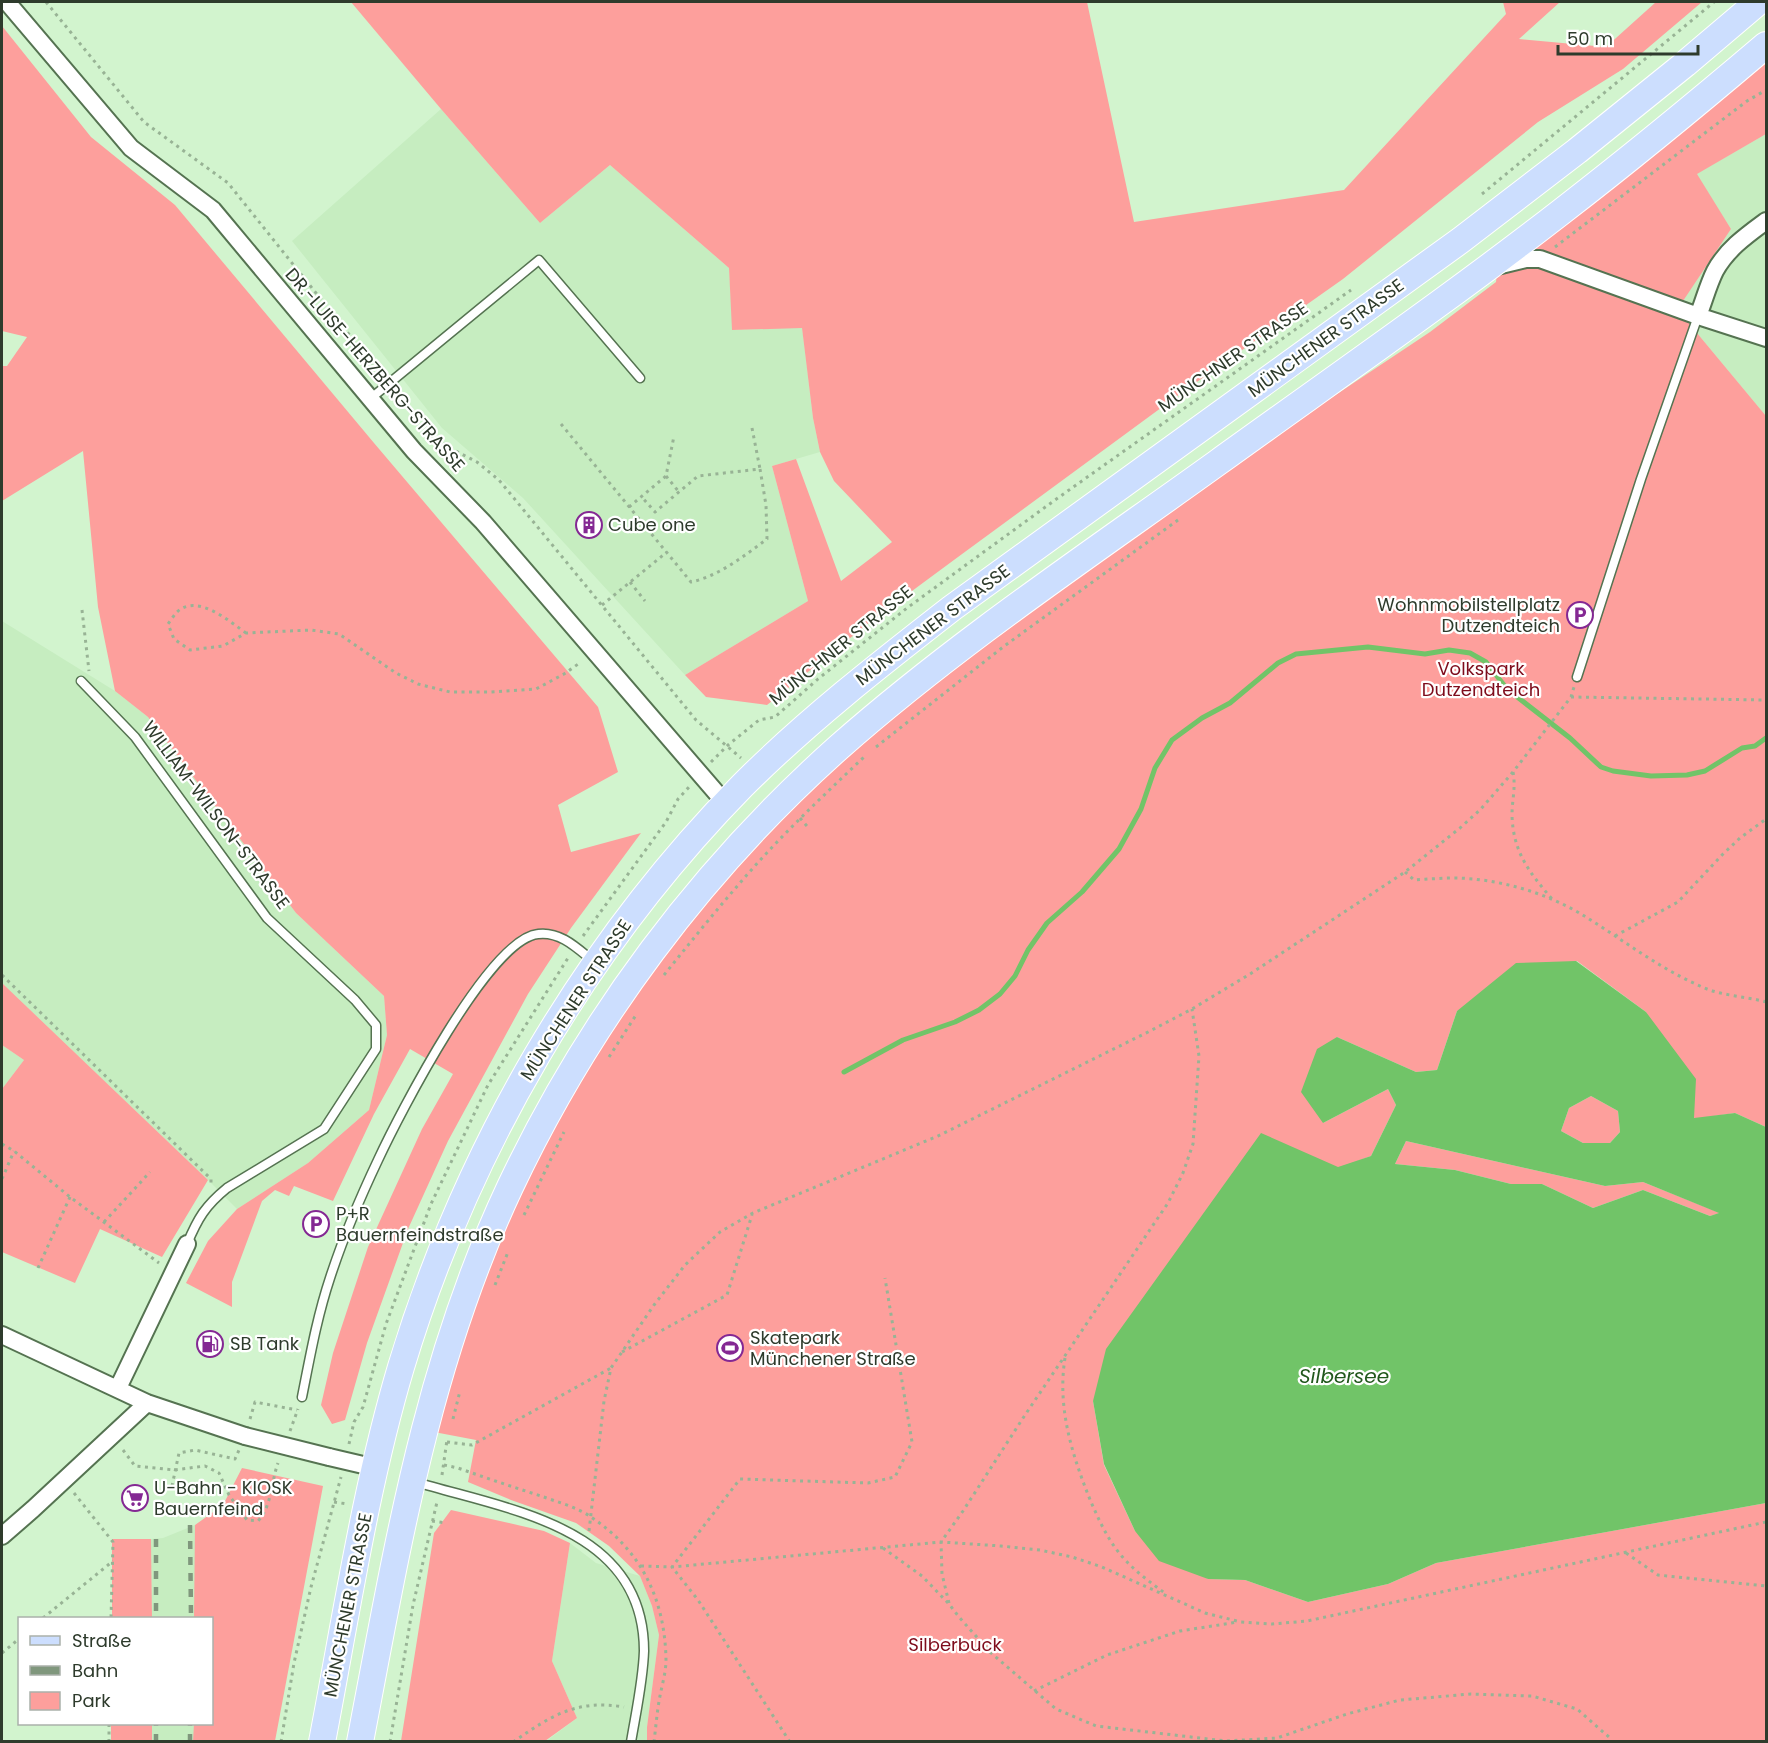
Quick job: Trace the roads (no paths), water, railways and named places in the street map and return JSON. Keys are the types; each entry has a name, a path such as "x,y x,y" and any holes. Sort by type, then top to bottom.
{"main road":[{"name":"MÜNCHENER STRASSE","path":"322,1742 376,1468 400,1370 426,1290 474,1175 539,1053 596,963 657,882 756,773 845,692 915,637 1478,227 1621,117 1758,2"},
{"name":"MÜNCHENER STRASSE","path":"360,1742 411,1480 428,1412 457,1318 481,1254 510,1187 546,1116 577,1062 605,1018 663,937 704,886 749,835 802,782 842,745 944,662 1045,586 1486,269 1637,152 1767,45"},
{"path":"726,804 749,835"},
{"path":"426,1290 440,1314 457,1318"},
{"path":"376,1468 411,1480"}],"street":[{"name":"DR.-LUISE-HERZBERG-STRASSE","path":"7,2 131,148 213,210 414,451 483,522 726,804"},
{"path":"1698,316 1716,270 1728,253 1744,237 1767,221"},
{"path":"1486,269 1526,259 1540,259 1698,316 1767,338"},
{"name":"WILLIAM-WILSON-STRASSE","path":"118,1388 187,1244"},
{"path":"2,1335 147,1403 244,1436 376,1468"},
{"path":"2,1536 147,1403"}],"lane":[{"path":"370,399 539,260 640,378"},
{"path":"1577,677 1641,479 1698,316"},
{"name":"WILLIAM-WILSON-STRASSE","path":"81,681 135,737 267,918 355,1000 376,1025 376,1049 324,1130 227,1188 213,1199 200,1216 187,1244"},
{"path":"302,1397 318,1320 330,1277 348,1231 378,1160 408,1098 464,1007 489,971 517,943 536,934 555,934 596,963"},
{"path":"411,1480 541,1519 565,1529 602,1554 622,1577 640,1618 644,1651 631,1742"}],"water":[{"name":"Silbersee","path":"1576,961 1646,1012 1696,1079 1694,1118 1735,1113 1766,1127 1766,1503 1436,1563 1388,1584 1308,1602 1245,1580 1208,1579 1159,1561 1135,1531 1104,1464 1093,1401 1106,1349 1261,1133 1338,1167 1371,1156 1396,1105 1388,1089 1323,1123 1301,1092 1317,1049 1337,1037 1416,1072 1437,1070 1457,1011 1516,963","holes":["1591,1096 1618,1111 1620,1132 1610,1143 1583,1143 1561,1131 1569,1108","1406,1141 1605,1186 1643,1182 1719,1213 1710,1216 1643,1190 1593,1208 1542,1184 1511,1184 1455,1170 1395,1164"]}],"waterway":[{"path":"844,1072 903,1040 955,1022 979,1010 1000,994 1015,976 1028,950 1047,923 1082,892 1119,849 1141,809 1155,768 1172,740 1202,718 1230,703 1278,663 1296,654 1368,647 1425,654 1449,650 1470,653 1486,662 1507,689 1570,738 1601,767 1613,771 1651,776 1687,775 1705,771 1742,748 1755,746 1766,738"}],"railway":[{"path":"190,1525 191,1617"},
{"path":"156,1539 156,1617"},
{"path":"156,1725 156,1742"},
{"path":"190,1725 190,1742"}],"place":[{"name":"Cube one","path":"589,525"},
{"name":"Wohnmobilstellplatz Dutzendteich","path":"1580,615"},
{"name":"P+R Bauernfeindstraße","path":"316,1224"},
{"name":"SB Tank","path":"210,1344"},
{"name":"Skatepark Münchener Straße","path":"730,1348"},
{"name":"U-Bahn - KIOSK Bauernfeind","path":"135,1498"}],"park label":[{"name":"Volkspark Dutzendteich","path":"1481,679"},
{"name":"Silberbuck","path":"955,1645"}]}
